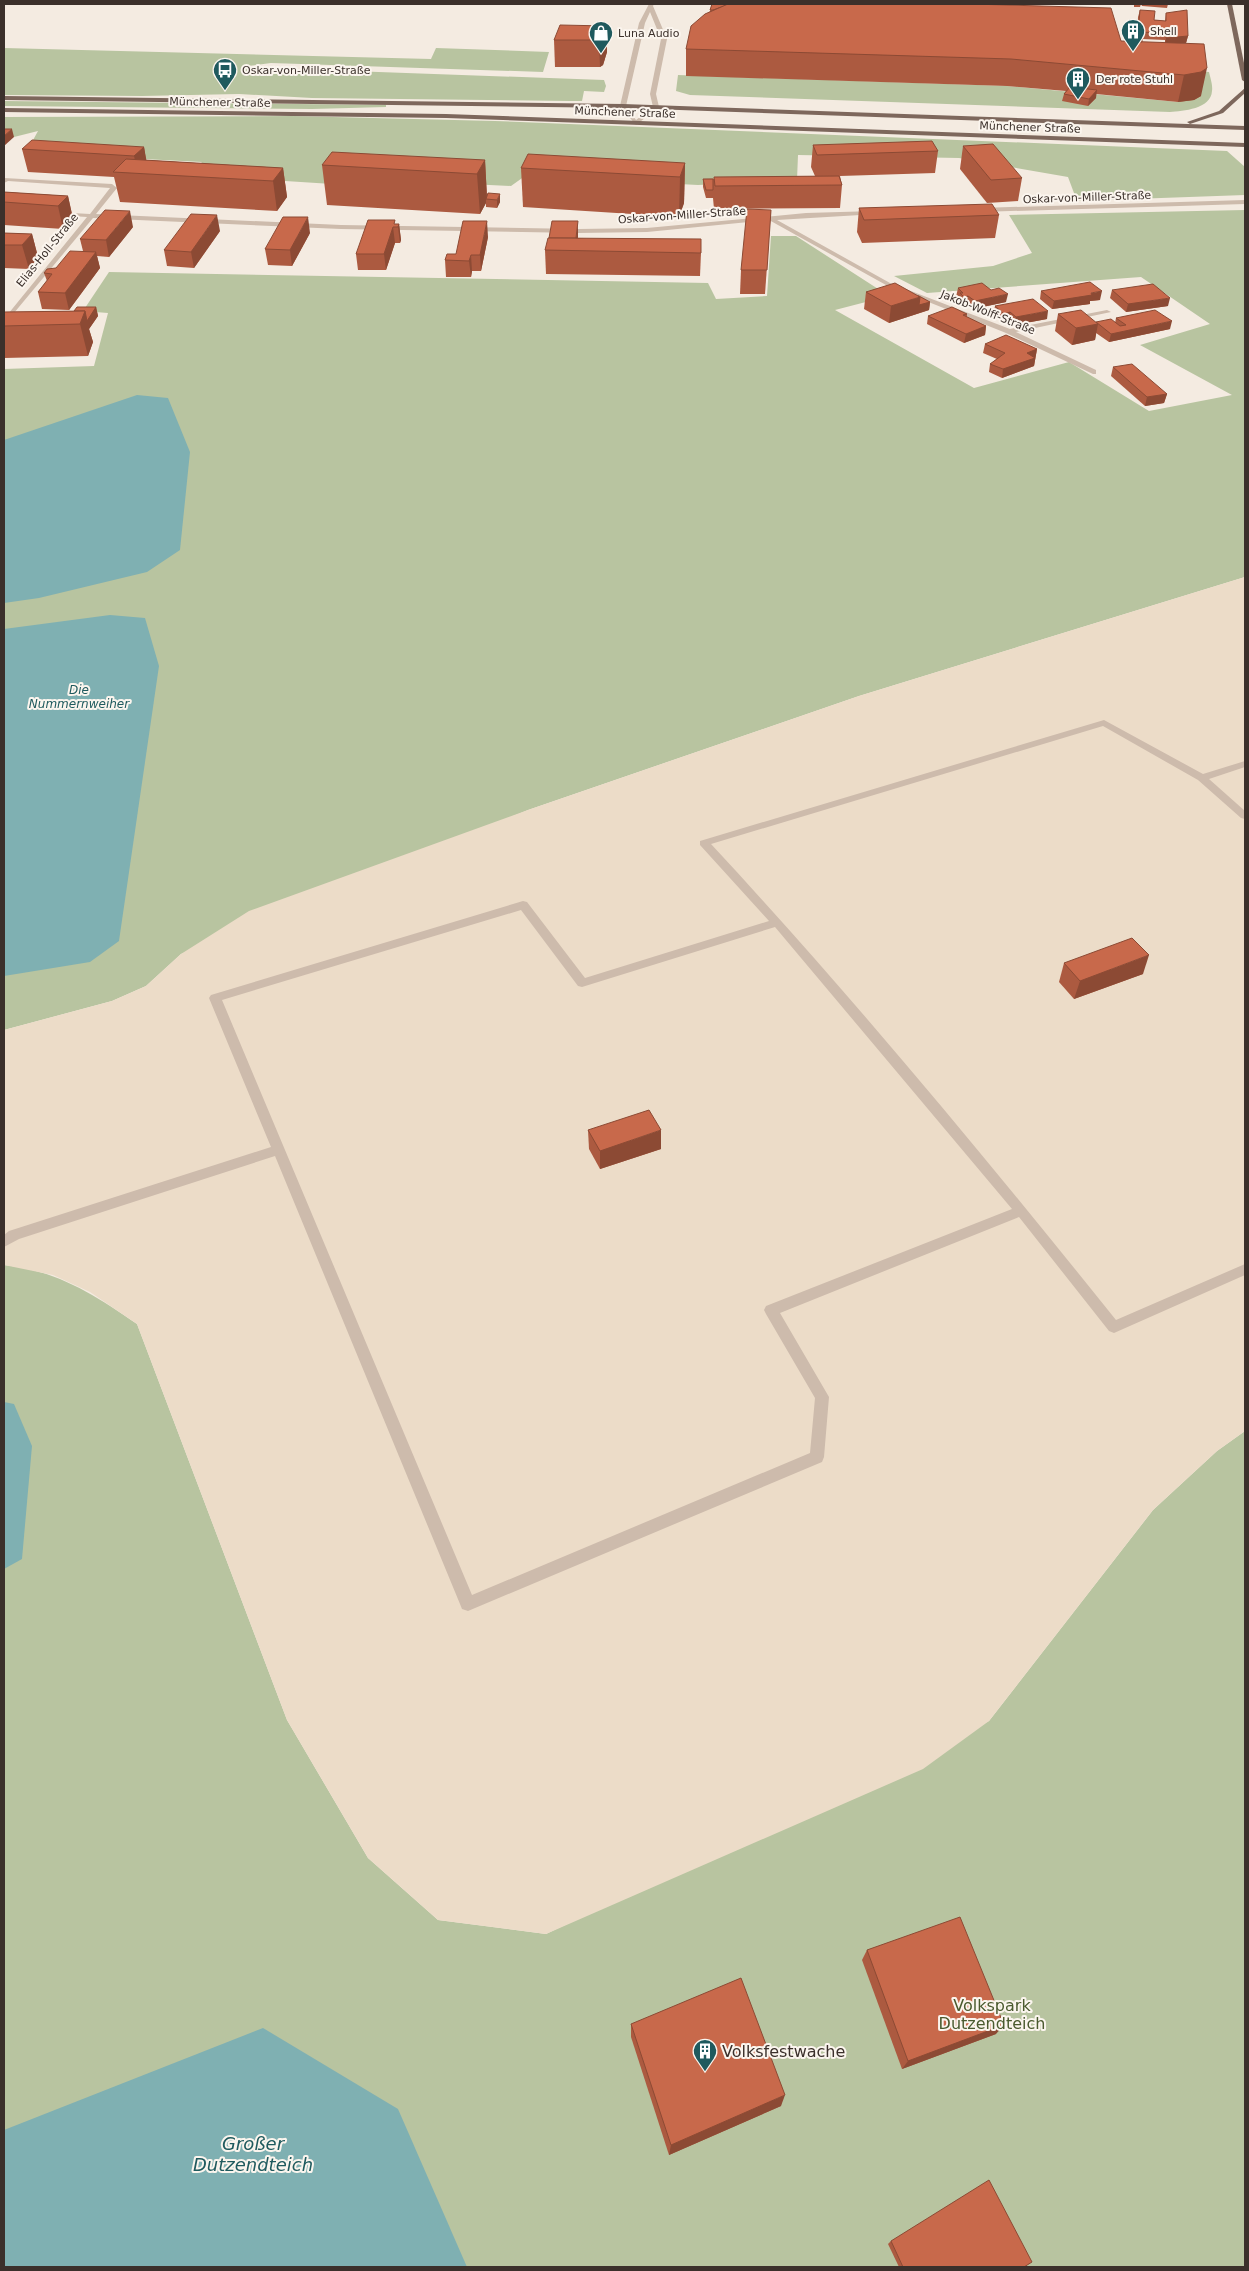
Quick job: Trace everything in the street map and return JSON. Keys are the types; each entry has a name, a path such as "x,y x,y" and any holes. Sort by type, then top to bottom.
{"main road":[{"path":"1229,4 1245,80"},
{"path":"1168,126 1215,116 1228,108 1245,90"},
{"name":"Münchener Straße","path":"4,98 623,106 1245,128"},
{"name":"Münchener Straße","path":"4,110 334,114 1245,145"}],"street":[{"path":"650,5 664,39 653,94 656,107 636,123 623,106 642,23 650,5"},
{"name":"Elias-Holl-Straße","path":"4,181 6,179 82,183 110,185 114,188 90,215 4,323"},
{"name":"Oskar-von-Miller-Straße","path":"967,210 1245,202"},
{"name":"Oskar-von-Miller-Straße","path":"52,212 341,227 578,231 647,230 769,218 881,213"},
{"name":"Jakob-Wolff-Straße","path":"769,218 888,284 1009,331 1093,372"},
{"path":"1009,331 1107,312"},
{"path":"1245,816 1202,778 1104,723 704,843 777,922 1022,1211 1114,1327 1245,1269"},
{"path":"1202,778 1245,764"},
{"path":"777,922 582,983 523,905 214,998 468,1604 817,1457 822,1397 771,1310 1022,1211"},
{"path":"4,1242 14,1236 278,1150"}],"green space":[{"path":"4,48 431,59 436,48 549,52 543,72 271,63 241,67 604,80 606,86 604,92 584,91 582,101 312,98 239,94 142,96 4,95"},
{"path":"1198,71 1209,72 1212,91 1207,102 1195,108 1170,112 690,95 676,91 678,75 1007,86 1178,102"},
{"path":"4,101 386,105 386,107 312,109 4,106"},
{"path":"292,116 495,121 1227,151 1245,167 1245,195 1077,201 1068,177 959,158 798,155 797,180 698,185 525,176 511,186 345,178 332,184 190,175 202,162 26,153 38,131 14,137 4,136 4,117"},
{"path":"1245,210 1245,577 859,696 528,810 181,954 146,986 112,1001 4,1030 4,369 94,366 108,313 83,311 109,272 708,283 716,299 767,296 771,236 796,236 889,296 835,310 974,388 1069,362 1149,411 1232,395 1140,345 1210,324 1141,277 927,293 894,276 993,266 1032,253 1009,215"},
{"name":"Volkspark Dutzendteich","path":"4,1265 23,1268 58,1278 90,1294 137,1324 287,1720 368,1858 438,1920 546,1934 989,1721 1153,1510 1217,1451 1245,1431 1245,2267 4,2267"}],"shaded area":[{"path":"1245,577 1245,1431 1217,1451 1153,1510 989,1721 923,1769 546,1934 438,1920 368,1858 287,1720 137,1324 90,1292 53,1275 4,1265 4,1030 112,1001 146,986 181,954 249,911 528,810 859,696"}],"water":[{"path":"137,395 168,398 190,452 180,550 147,572 39,598 4,603 4,440"},
{"name":"Die Nummernweiher","path":"110,615 145,618 159,666 119,941 90,962 4,976 4,629"},
{"path":"4,1402 14,1404 32,1446 22,1559 4,1569"},
{"name":"Großer Dutzendteich","path":"263,2028 398,2109 467,2267 4,2267 4,2130"}],"building":[{"path":"712,4 730,4 710,10"},
{"path":"728,4 971,4 1111,8 1121,41 1204,44 1207,68 1201,72 1184,75 1011,59 686,49 691,26 705,14"},
{"path":"1140,10 1155,11 1154,20 1166,21 1166,13 1187,10 1188,36 1166,38 1166,33 1138,32"},
{"path":"560,25 607,26 603,39 554,40"},
{"path":"1127,38 1142,39 1142,42 1127,42"},
{"path":"1070,87 1097,90 1089,99 1064,94"},
{"path":"4,129 12,129 4,136"},
{"path":"32,140 144,147 134,156 22,149"},
{"path":"932,141 938,151 817,155 813,145"},
{"path":"993,144 1022,178 991,180 963,146"},
{"path":"332,152 485,160 477,174 322,165"},
{"path":"528,154 685,163 680,177 521,168"},
{"path":"126,159 283,168 273,181 113,172"},
{"path":"839,176 842,185 715,186 714,177"},
{"path":"703,179 713,179 713,190 706,190"},
{"path":"4,192 68,196 58,206 4,202"},
{"path":"488,193 500,194 497,200 486,199"},
{"path":"992,204 999,215 864,220 859,208"},
{"path":"747,209 771,210 767,270 741,270"},
{"path":"105,210 130,211 106,240 80,239"},
{"path":"191,214 217,215 191,252 164,250"},
{"path":"283,217 308,217 290,250 265,249"},
{"path":"368,220 395,220 394,224 399,224 398,227 393,227 384,254 356,254"},
{"path":"463,221 487,221 480,255 471,255 469,261 445,260 447,254 456,254"},
{"path":"552,221 578,221 576,238 549,238"},
{"path":"4,233 32,234 22,245 4,245"},
{"path":"548,238 701,239 701,253 545,250"},
{"path":"70,251 96,252 65,293 38,292 52,274 44,273 47,269 56,268"},
{"path":"1090,282 1102,291 1091,293 1092,295 1054,301 1041,291"},
{"path":"895,283 920,297 891,306 866,292"},
{"path":"982,283 991,290 999,288 1008,294 975,301 968,296 964,297 958,288"},
{"path":"1153,284 1170,298 1128,304 1112,290"},
{"path":"919,296 930,302 919,305 920,297"},
{"path":"1033,299 1048,311 1016,317 1010,312 1004,314 995,306"},
{"path":"77,307 96,307 87,321 85,311 74,311"},
{"path":"952,307 967,314 963,315 986,326 966,334 928,316"},
{"path":"1081,310 1098,324 1076,328 1058,314"},
{"path":"1155,310 1172,321 1111,334 1096,322 1111,319 1120,326 1126,325 1116,318"},
{"path":"85,311 80,324 4,326 4,312"},
{"path":"1006,335 1037,349 1027,353 1035,358 1003,369 990,364 1005,353 985,344"},
{"path":"1132,364 1167,394 1147,397 1113,367"},
{"path":"1132,938 1149,955 1080,981 1064,963"},
{"path":"649,1110 661,1130 600,1151 588,1130"},
{"path":"960,1917 1004,2025 908,2061 867,1950"},
{"name":"Volksfestwache","path":"741,1978 785,2095 671,2145 631,2024"},
{"path":"989,2180 1032,2262 1024,2267 903,2267 891,2241"}],"place":[{"name":"Shell","path":"1133,52"},
{"name":"Luna Audio","path":"601,54"},
{"name":"Oskar-von-Miller-Straße","path":"225,91"},
{"name":"Der rote Stuhl","path":"1078,100"},
{"name":"Volksfestwache","path":"705,2072"}]}
